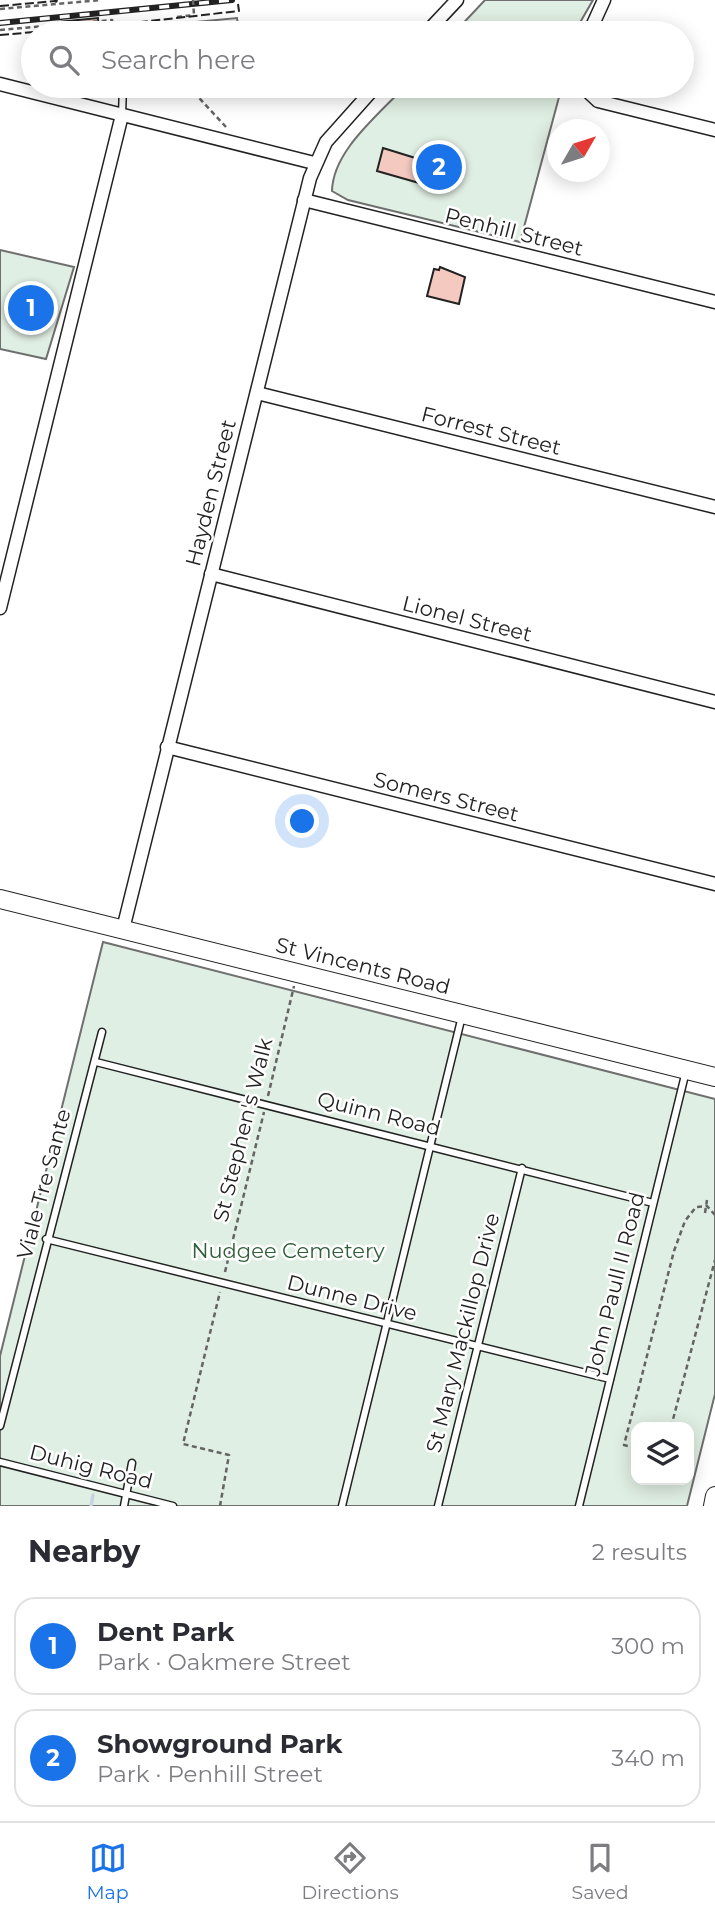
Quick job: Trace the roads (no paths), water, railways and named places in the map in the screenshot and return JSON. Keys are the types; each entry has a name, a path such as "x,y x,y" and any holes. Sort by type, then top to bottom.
{"main road":[{"name":"St Vincents Road","path":"0,899 715,1077"},
{"path":"713,1506 715,1496"}],"street":[{"path":"437,21 457,0"},
{"path":"594,21 604,0"},
{"path":"0,84 21,89"},
{"path":"55,98 314,163"},
{"name":"Hayden Street","path":"123,929 314,163 334,132 365,98"},
{"path":"594,98 598,102 715,130"},
{"path":"0,608 122,115"},
{"name":"Penhill Street","path":"304,200 715,302"},
{"name":"Forrest Street","path":"257,393 715,507"},
{"name":"Lionel Street","path":"211,574 715,702"},
{"name":"Somers Street","path":"167,747 715,884"}],"lane":[{"path":"122,115 123,98"},
{"path":"342,1506 463,1014"},
{"name":"Viale Tre Sante","path":"0,1426 46,1239 102,1032"},
{"name":"Quinn Road","path":"96,1062 431,1144 653,1203"},
{"name":"John Paull II Road","path":"579,1506 686,1070"},
{"name":"St Mary Mackillop Drive","path":"439,1506 522,1168"},
{"name":"Dunne Drive","path":"46,1239 610,1379"},
{"name":"Duhig Road","path":"0,1462 173,1506"},
{"path":"124,1506 132,1463"}],"waterway":[{"path":"91,1506 93,1495"}],"railway":[{"path":"0,23 232,0"}],"place":[{"name":"Showground Park","path":"439,167"},
{"name":"Dent Park","path":"31,308"}],"park label":[{"name":"Nudgee Cemetery","path":"288,1251"}]}
